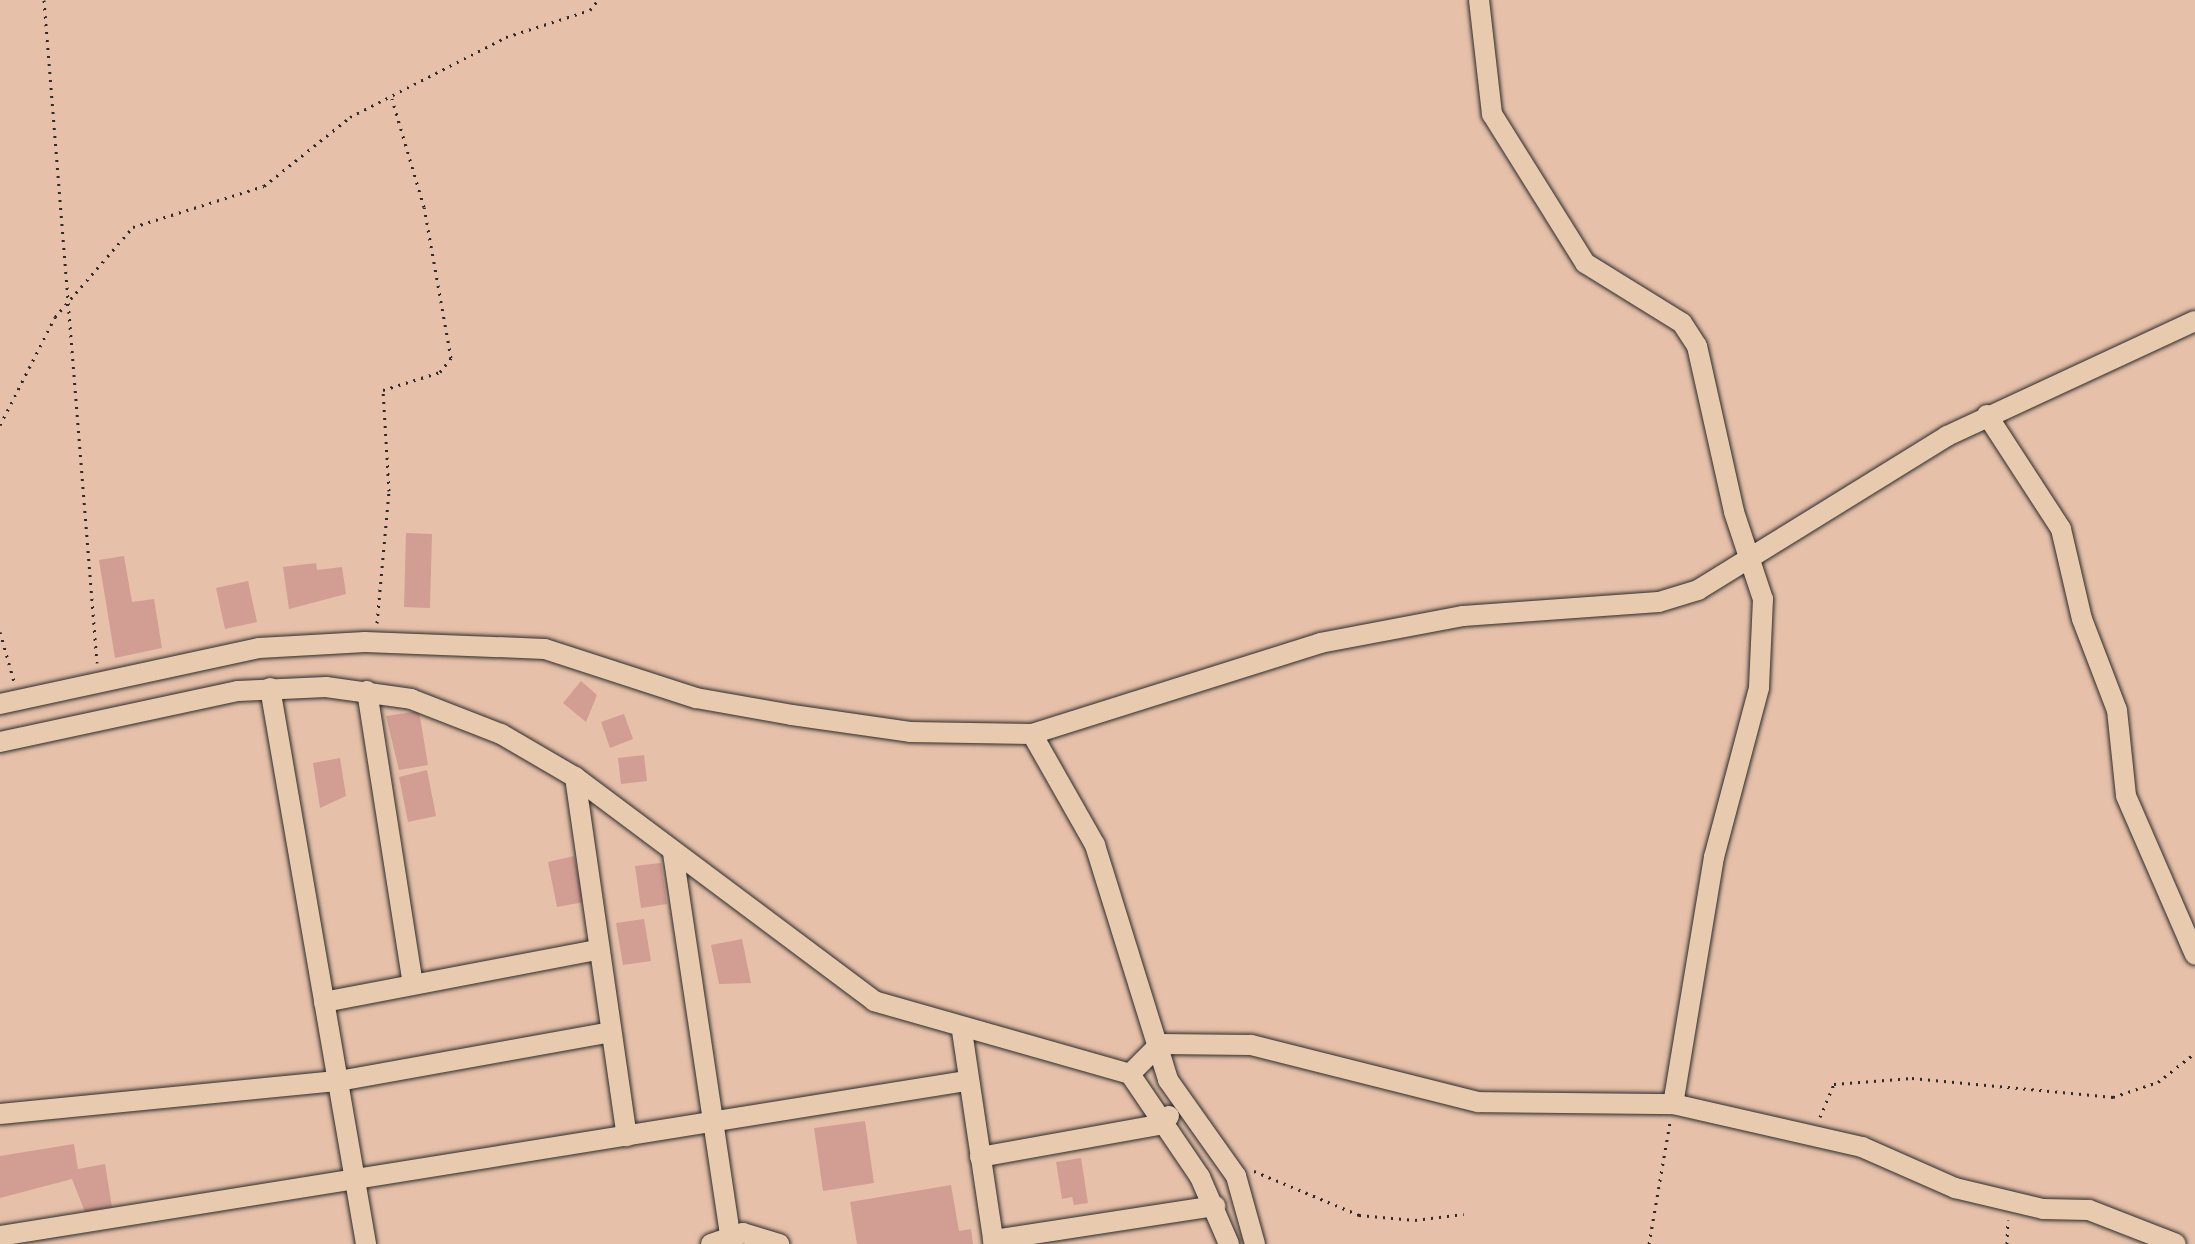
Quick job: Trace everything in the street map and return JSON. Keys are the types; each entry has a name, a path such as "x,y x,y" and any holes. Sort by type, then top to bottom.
{"street":[{"path":"1479,0 1492,114 1585,263 1682,323 1697,346 1751,563 1763,599 1759,688 1714,857 1673,1104"},
{"path":"10,702 286,644 374,643 545,649 696,698 910,732 1032,734 1320,643 1463,616 1659,602 1751,563 1863,481 1987,415 2195,321"},
{"path":"1987,415 2061,529 2082,619 2117,710 2126,796 2195,955"},
{"path":"270,688 366,1244"},
{"path":"0,742 270,688 367,691 411,699 501,734 575,777 874,1001 962,1031 1130,1074 1215,1206 1229,1244"},
{"path":"367,691 413,984"},
{"path":"1032,734 1095,845 1154,1046 1179,1099 1228,1167 1253,1218 1255,1244"},
{"path":"575,777 597,950 627,1136"},
{"path":"673,853 711,1124 721,1239 779,1244"},
{"path":"324,1002 597,950"},
{"path":"962,1031 967,1081 994,1242 1215,1206"},
{"path":"0,1114 339,1081 611,1032"},
{"path":"1130,1074 1154,1046 1251,1045 1306,1054 1478,1102 1673,1104 1862,1147 2008,1203 2089,1210 2176,1244"},
{"path":"0,1236 355,1175 711,1124 967,1081"},
{"path":"980,1157 1163,1124 1179,1099"}],"path":[{"path":"44,0 99,683"},
{"path":"0,425 67,301 133,227 264,186 350,117 506,37 590,10 598,0"},
{"path":"374,643 389,491 383,390 440,372 451,358 424,207 392,98"},
{"path":"0,632 10,702"},
{"path":"1816,1136 1834,1084 1912,1078 2113,1097 2158,1082 2195,1053"},
{"path":"1649,1244 1673,1104"},
{"path":"1228,1167 1296,1185 1359,1215 1415,1220 1464,1214"},
{"path":"2007,1244 2008,1203"}],"building":[{"path":"406,533 432,534 430,608 404,607"},
{"path":"124,556 132,602 154,599 162,648 115,658 99,560"},
{"path":"316,563 317,570 342,567 346,594 289,609 283,567"},
{"path":"248,581 257,622 225,629 216,588"},
{"path":"581,681 597,695 586,722 563,703"},
{"path":"419,711 428,765 399,770 386,716"},
{"path":"624,714 633,739 610,748 601,722"},
{"path":"644,755 647,781 621,784 618,758"},
{"path":"340,758 346,796 320,808 313,763"},
{"path":"427,770 436,816 408,822 399,777"},
{"path":"574,856 584,902 557,907 548,862"},
{"path":"661,863 667,904 641,908 635,866"},
{"path":"644,919 651,961 623,965 616,923"},
{"path":"742,939 751,983 719,984 711,945"},
{"path":"865,1121 874,1183 823,1191 814,1128"},
{"path":"74,1144 78,1169 105,1164 112,1207 85,1212 72,1179 0,1198 0,1156"},
{"path":"1081,1158 1088,1203 1074,1205 1072,1197 1062,1199 1056,1162"},
{"path":"951,1185 959,1231 971,1229 973,1244 857,1244 850,1202"}]}
